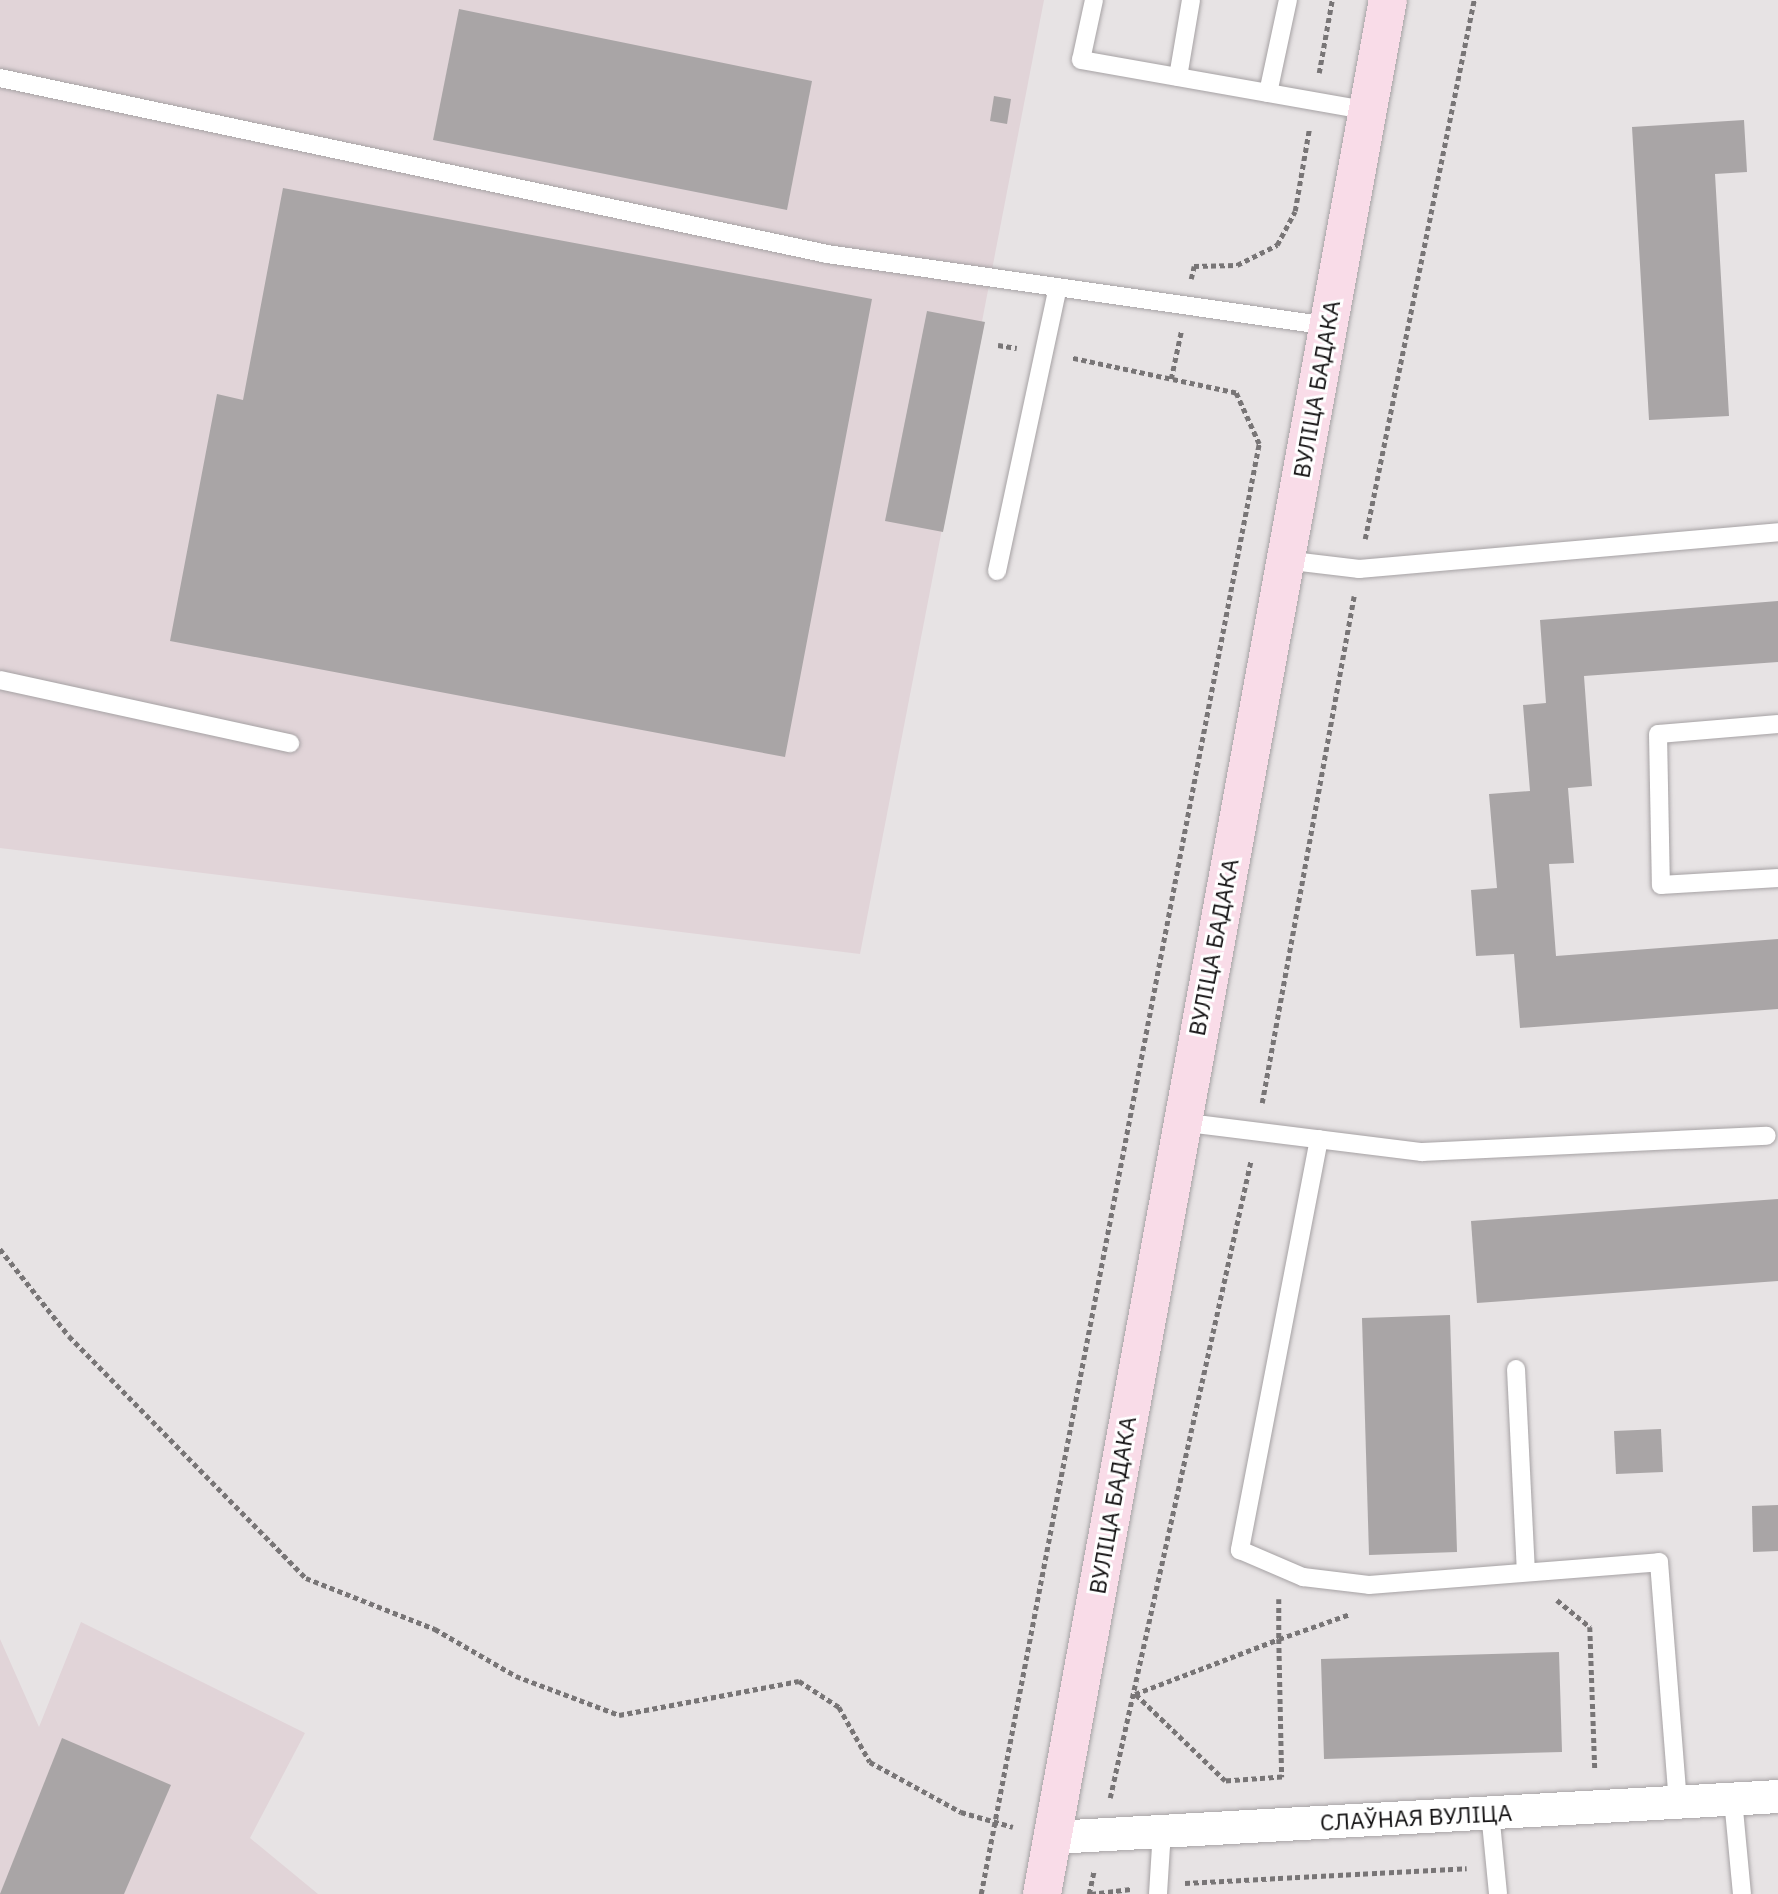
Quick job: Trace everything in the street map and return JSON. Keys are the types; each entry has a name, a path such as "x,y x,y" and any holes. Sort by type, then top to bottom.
{"main road":[{"name":"ВУЛІЦА БАДАКА","path":"1042,1894 1180,1122 1388,0"}],"street":[{"name":"СЛАЎНАЯ ВУЛІЦА","path":"1054,1838 1778,1796"}],"lane":[{"path":"1094,0 1081,60 1366,110"},
{"path":"1178,77 1191,0"},
{"path":"1268,93 1288,0"},
{"path":"0,78 827,254 1328,326"},
{"path":"997,572 1058,287"},
{"path":"1284,560 1359,569 1778,533"},
{"path":"0,680 290,743"},
{"path":"1778,724 1658,734 1661,884 1778,878"},
{"path":"1180,1122 1422,1152 1767,1136"},
{"path":"1319,1139 1240,1550 1303,1577 1369,1585 1659,1562 1678,1802"},
{"path":"1516,1369 1526,1572"},
{"path":"1732,1798 1742,1894"},
{"path":"1490,1812 1498,1894"},
{"path":"1159,1890 1162,1831"}],"path":[{"path":"1171,379 1194,266 1237,265 1277,245 1295,211 1332,0"},
{"path":"1474,0 1359,569 1257,1132 1090,1894 1495,1867"},
{"path":"981,1894 1259,444 1236,393 1044,352 998,345"},
{"path":"0,1249 69,1336 306,1578 435,1629 516,1676 619,1715 799,1681 839,1707 870,1762 961,1812 1054,1838"},
{"path":"1135,1693 1225,1781 1282,1777 1278,1566"},
{"path":"1546,1601 1559,1600 1590,1627 1597,1807"},
{"path":"1135,1693 1355,1612"}],"shaded area":[{"path":"0,0 1044,0 860,954 0,848"},
{"path":"81,1622 305,1733 250,1838 318,1894 0,1894 0,1639 39,1727"}],"building":[{"path":"459,9 812,81 787,210 433,140"},
{"path":"994,96 1011,99 1007,124 990,121"},
{"path":"1744,120 1747,172 1715,174 1729,416 1649,420 1632,127"},
{"path":"283,188 872,299 785,757 170,641 217,394 243,400"},
{"path":"927,311 985,322 943,532 885,521"},
{"path":"1778,601 1778,662 1584,676 1592,786 1568,788 1574,863 1549,864 1556,956 1778,939 1778,1009 1520,1028 1514,954 1476,956 1471,890 1497,888 1489,794 1530,791 1523,705 1546,703 1540,620"},
{"path":"1778,1199 1778,1281 1477,1303 1471,1221"},
{"path":"1450,1315 1457,1552 1369,1555 1362,1318"},
{"path":"1661,1429 1663,1472 1616,1474 1614,1431"},
{"path":"1778,1505 1778,1551 1753,1552 1752,1506"},
{"path":"1559,1652 1562,1752 1324,1759 1321,1659"},
{"path":"62,1738 171,1785 124,1894 0,1894"}]}
